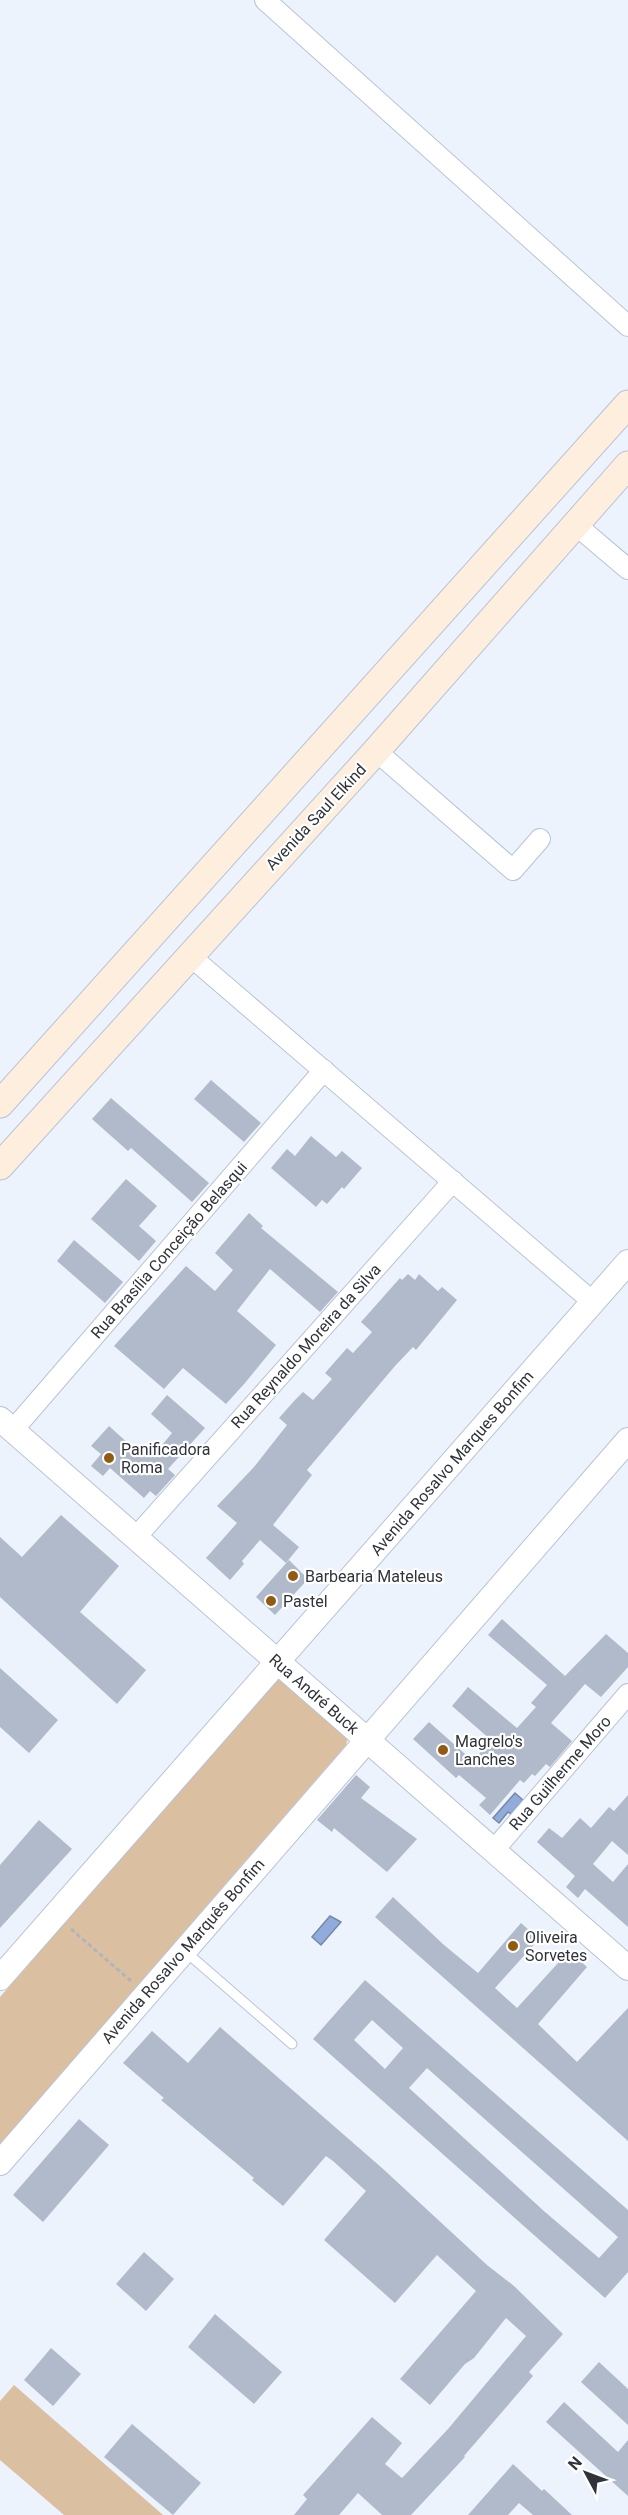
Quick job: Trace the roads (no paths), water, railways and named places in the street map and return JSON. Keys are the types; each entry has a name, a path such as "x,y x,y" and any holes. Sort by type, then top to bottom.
{"main road":[{"path":"0,1104 628,404"},
{"name":"Avenida Saul Elkind","path":"0,1166 376,751 628,465"},
{"path":"543,498 576,525"}],"street":[{"path":"265,0 628,326"},
{"path":"576,525 628,569"},
{"path":"376,751 513,870 540,839"},
{"path":"189,955 593,1302"},
{"name":"Rua Brasília Conceição Belasqui","path":"7,1425 324,1070"},
{"name":"Rua Reynaldo Moreira da Silva","path":"136,1537 453,1181"},
{"name":"Avenida Rosalvo Marques Bonfim","path":"0,1978 628,1262"},
{"name":"Rua André Buck","path":"7,1425 627,1966"},
{"path":"366,1740 628,1440"},
{"name":"Rua Guilherme Moro","path":"493,1851 628,1694"},
{"name":"Avenida Rosalvo Marquês Bonfim","path":"0,2163 366,1740"}],"lane":[{"path":"184,1951 292,2044"}],"water":[{"path":"515,1793 523,1800 511,1814 508,1812 499,1823 493,1818"},
{"path":"330,1916 341,1922 321,1945 312,1937"}],"place":[{"name":"Panificadora Roma","path":"109,1458"},
{"name":"Barbearia Mateleus","path":"293,1576"},
{"name":"Pastel","path":"271,1601"},
{"name":"Magrelo's Lanches","path":"443,1750"},
{"name":"Oliveira Sorvetes","path":"513,1946"}]}
